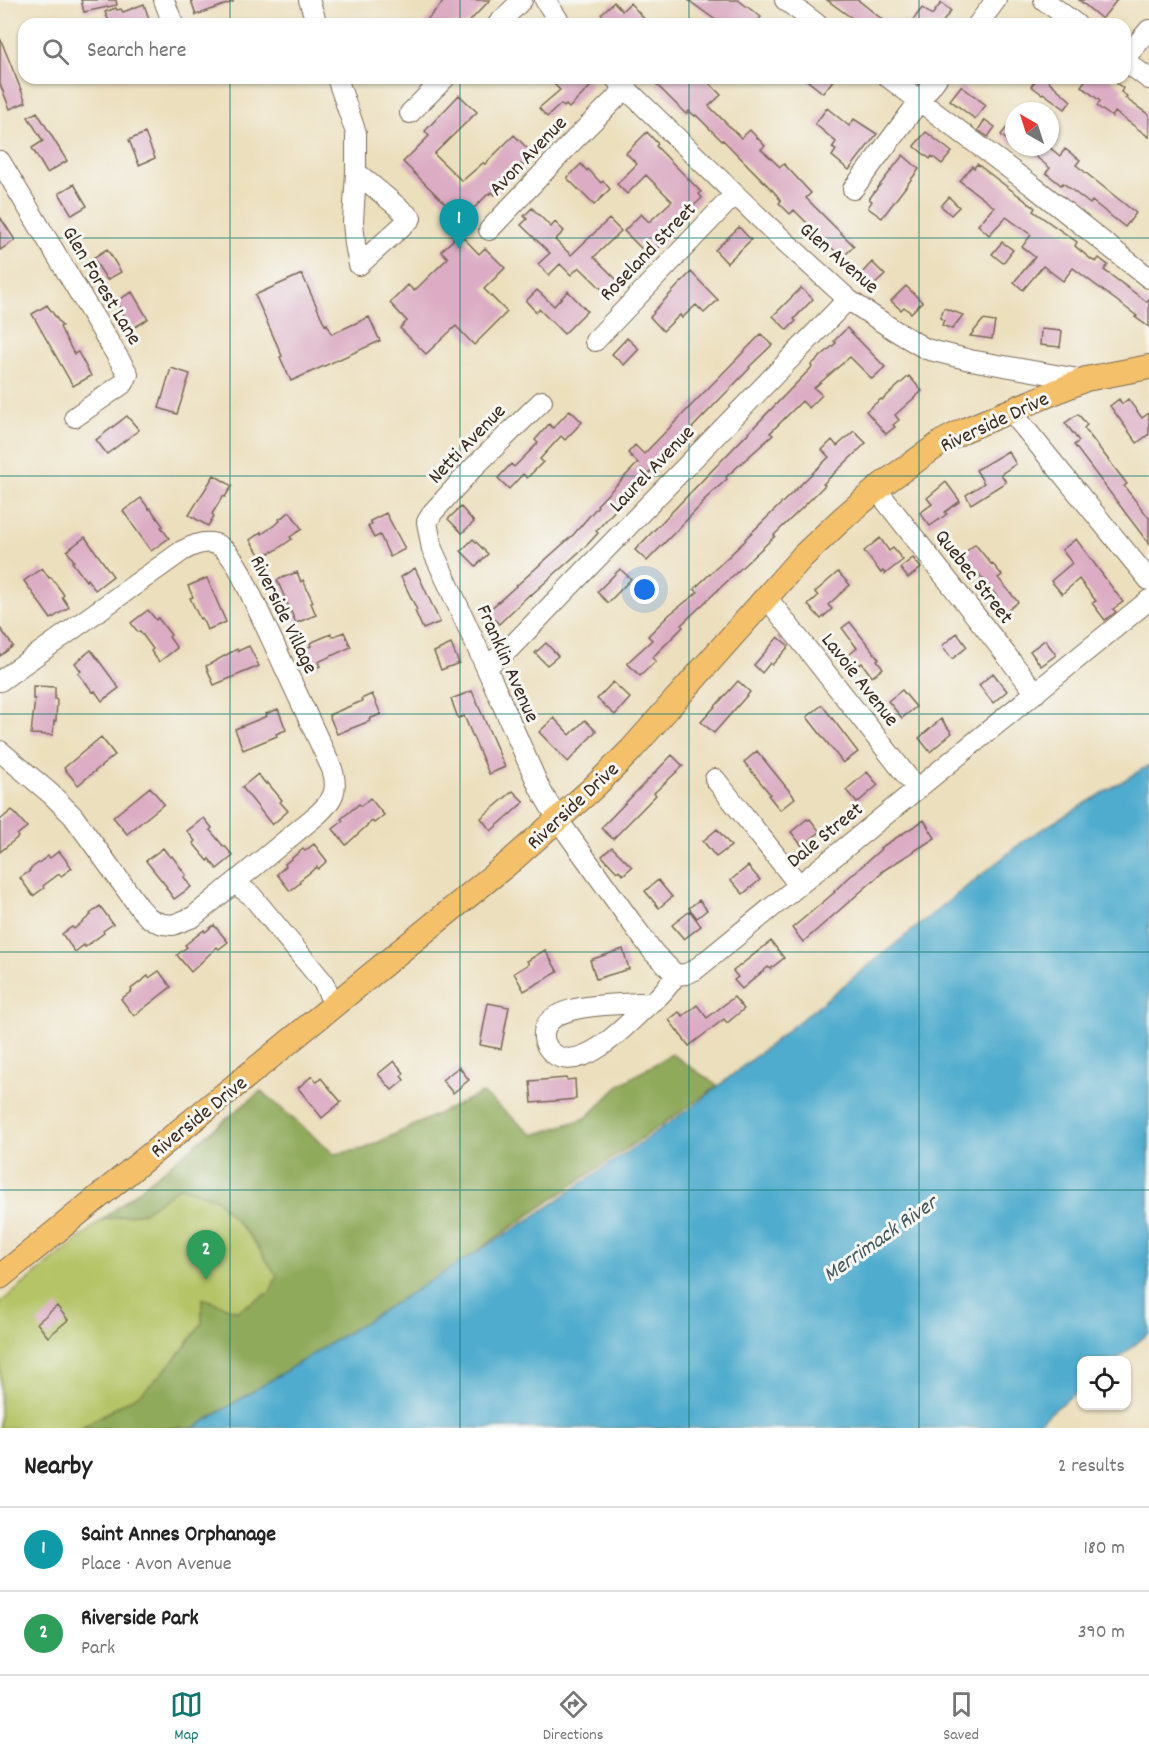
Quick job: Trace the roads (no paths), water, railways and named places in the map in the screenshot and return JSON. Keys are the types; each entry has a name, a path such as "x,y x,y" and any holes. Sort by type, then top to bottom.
{"main road":[{"name":"Riverside Drive","path":"0,1277 511,861 558,820 631,750 803,556 877,490 942,442 965,430 1084,380 1149,367"}],"street":[{"path":"164,0 171,18"},
{"path":"309,0 315,18"},
{"path":"504,18 522,0"},
{"path":"545,0 557,18"},
{"path":"785,0 809,18"},
{"path":"982,18 996,0"},
{"path":"1044,0 1068,18"},
{"path":"1131,52 1149,30"},
{"path":"1131,65 1149,79"},
{"path":"339,84 356,133 353,222 359,265 411,218 356,172"},
{"path":"410,113 439,84"},
{"name":"Avon Avenue","path":"489,230 575,139 619,84"},
{"name":"Glen Avenue","path":"621,84 769,227 848,299 894,330 926,349 970,360 1084,380"},
{"path":"897,84 1034,187 1149,278"},
{"path":"853,189 933,84"},
{"name":"Glen Forest Lane","path":"0,161 128,374 124,383 75,417"},
{"name":"Roseland Street","path":"595,341 735,194"},
{"name":"Laurel Avenue","path":"486,666 510,648 848,299"},
{"name":"Netti Avenue","path":"427,522 433,512 472,469 542,401"},
{"path":"1011,410 1149,580"},
{"name":"Quebec Street","path":"877,490 1036,693"},
{"name":"Franklin Avenue","path":"427,522 432,549 463,620 486,666 540,789 558,820"},
{"name":"Riverside Village","path":"0,681 182,551 202,542 212,542 228,552 239,569 332,770 335,785 332,798 323,810 193,917 174,925 154,921 139,908 73,816 51,794 0,752"},
{"name":"Lavoie Avenue","path":"766,598 917,789"},
{"name":"Dale Street","path":"676,975 695,970 1149,600"},
{"path":"715,779 799,885"},
{"path":"558,820 654,952 676,975 651,1002 606,1043 590,1053 569,1058 560,1057 552,1053 546,1045 544,1036 546,1027 550,1019 559,1014 590,1007 651,1002"},
{"path":"234,883 243,902 307,981 334,1005"}],"water":[{"name":"Merrimack River","path":"1149,765 1149,1333 1121,1356 1077,1356 1077,1391 1032,1428 194,1428 530,1219 696,1104 1026,839"}],"place":[{"name":"Saint Annes Orphanage","path":"459,249"},
{"name":"Riverside Park","path":"206,1280"}]}
